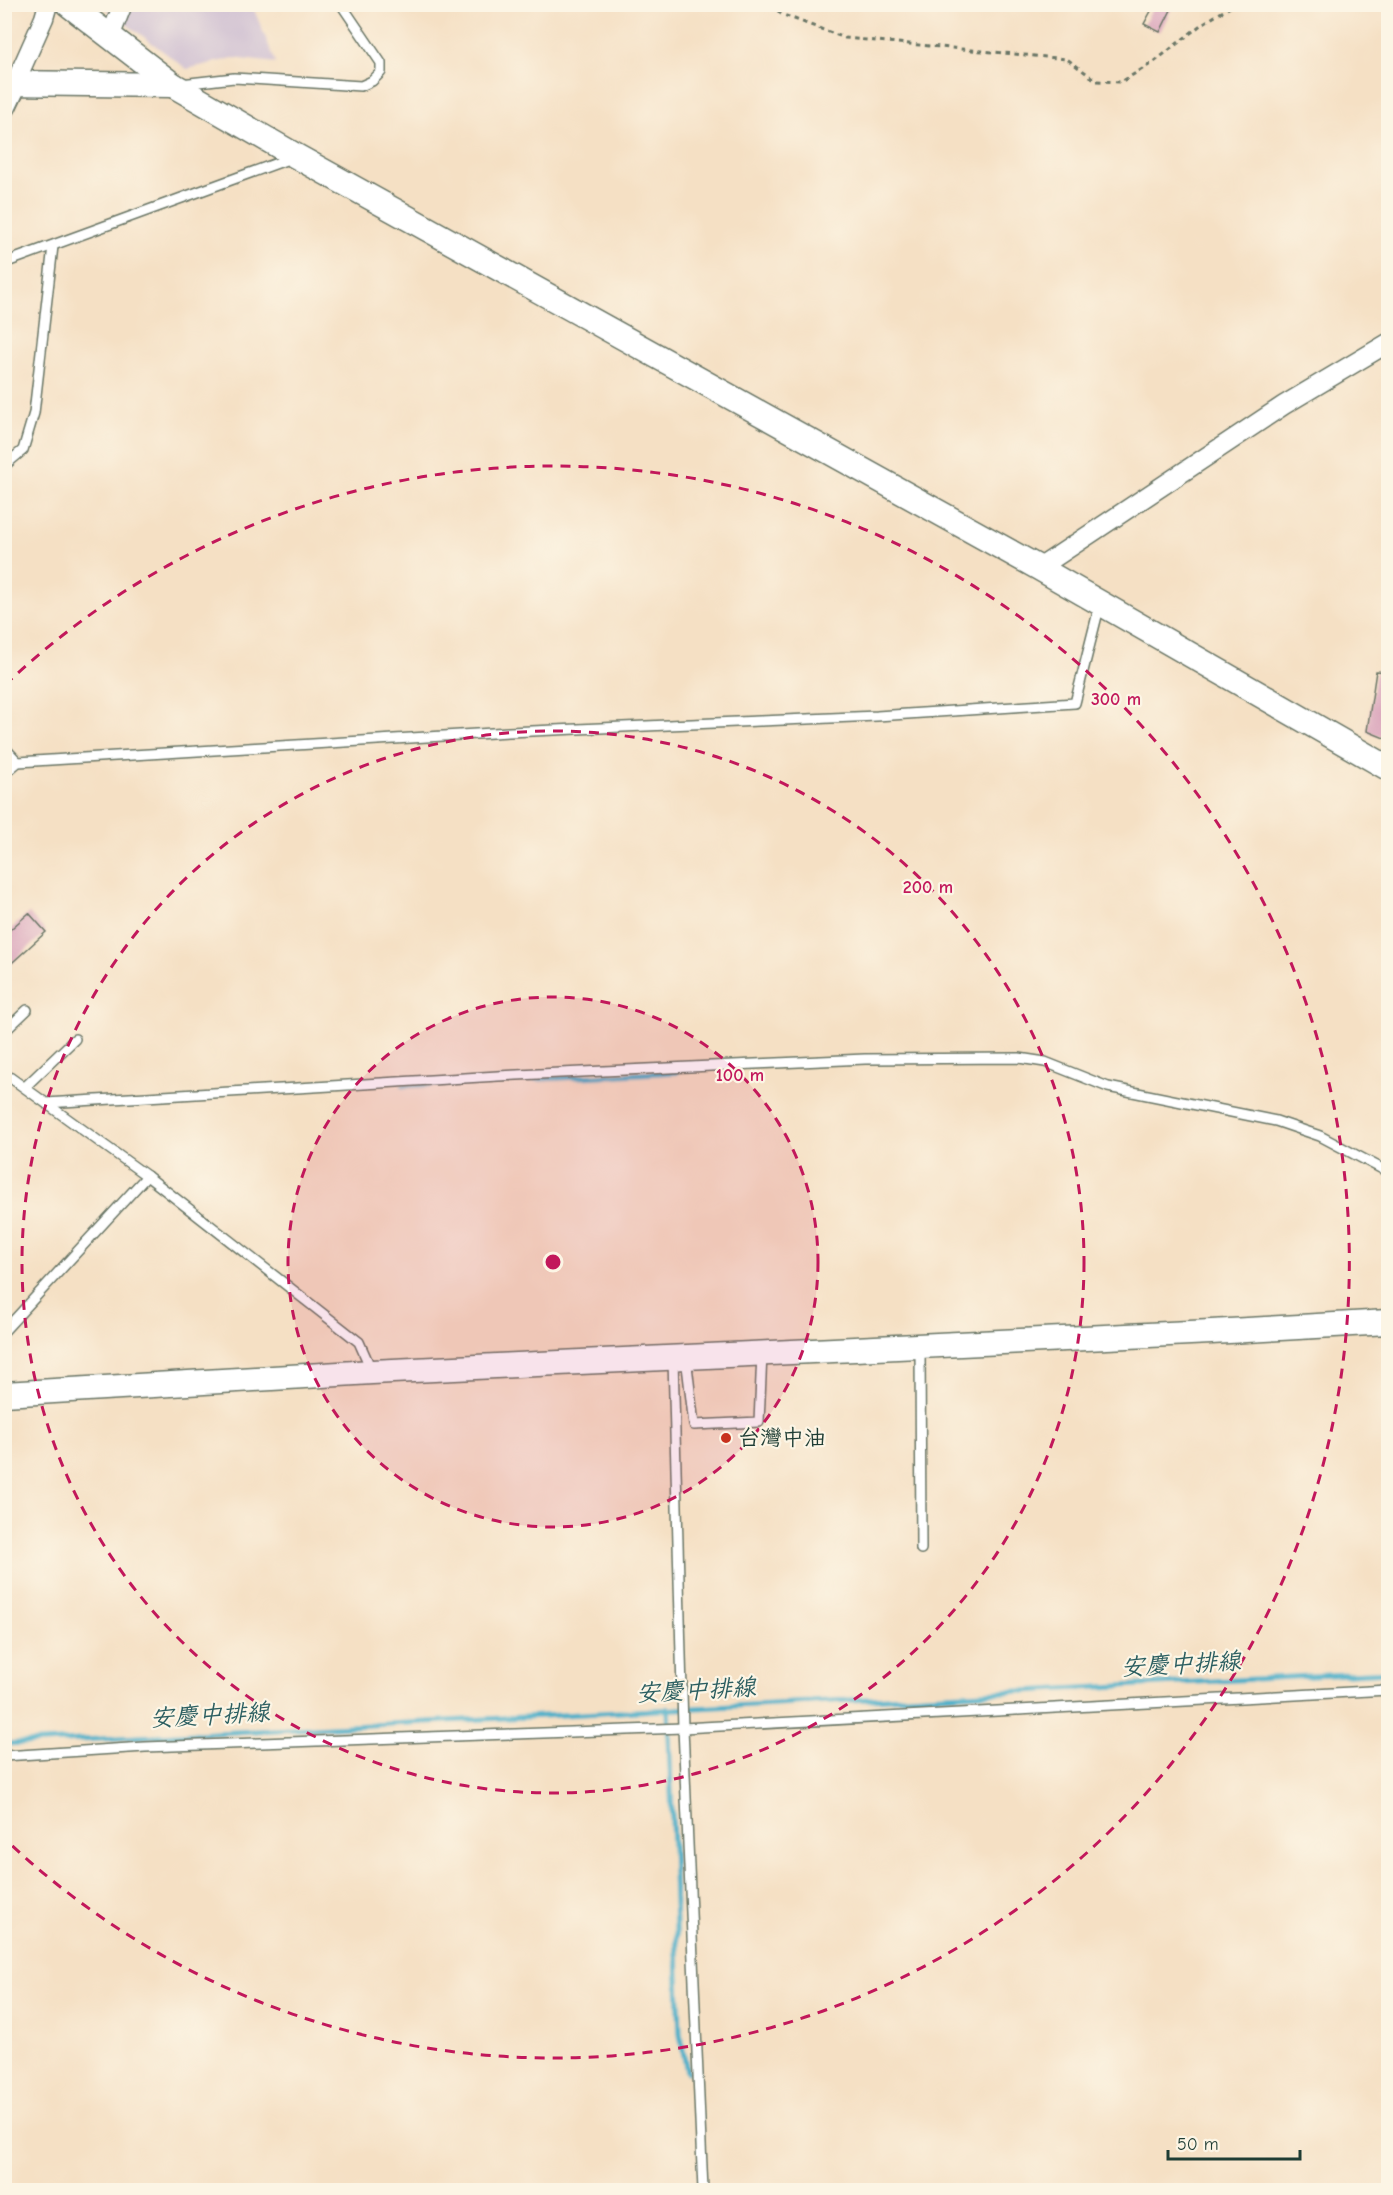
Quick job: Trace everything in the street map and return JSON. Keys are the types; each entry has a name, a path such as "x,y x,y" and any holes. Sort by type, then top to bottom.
{"main road":[{"path":"68,4 173,85 296,156 1038,568 1389,768"},
{"path":"4,106 10,83 173,85"},
{"path":"4,1394 372,1372 1389,1322"}],"street":[{"path":"10,83 44,18 48,4"},
{"path":"110,38 123,4"},
{"path":"1038,568 1284,405 1389,343"}],"lane":[{"path":"173,85 234,78 361,86 372,81 381,72 381,63 341,4"},
{"path":"4,263 296,156"},
{"path":"4,466 23,450 33,413 53,246"},
{"path":"4,774 18,762 509,732 877,716 1075,703 1100,604"},
{"path":"4,747 18,762"},
{"path":"4,1032 27,1010"},
{"path":"25,1087 75,1039"},
{"path":"46,1103 498,1076 853,1059 1019,1058 1044,1062 1108,1087 1276,1121 1320,1136 1389,1172"},
{"path":"4,1073 147,1176 359,1342 372,1372"},
{"path":"4,1331 147,1176"},
{"path":"920,1346 921,1549"},
{"path":"679,1357 694,1425 759,1422 762,1353"},
{"path":"679,1357 682,1697 703,2190"},
{"path":"4,1756 146,1747 1389,1690"}],"path":[{"path":"772,4 782,14 845,38 1067,59 1097,81 1121,82 1154,62 1202,24 1235,4"}],"shaded area":[{"path":"101,5 252,5 276,63 233,58 187,69"}],"building":[{"path":"1155,4 1174,4 1160,32 1144,24"},
{"path":"1376,671 1389,672 1389,740 1367,731"},
{"path":"29,913 46,932 4,970 4,935"}],"waterway":[{"path":"403,1086 676,1072"},
{"name":"安慶中排線","path":"4,1744 1388,1672"},
{"path":"668,1708 680,2034 687,2072"}],"place":[{"name":"台灣中油","path":"726,1438"}]}
